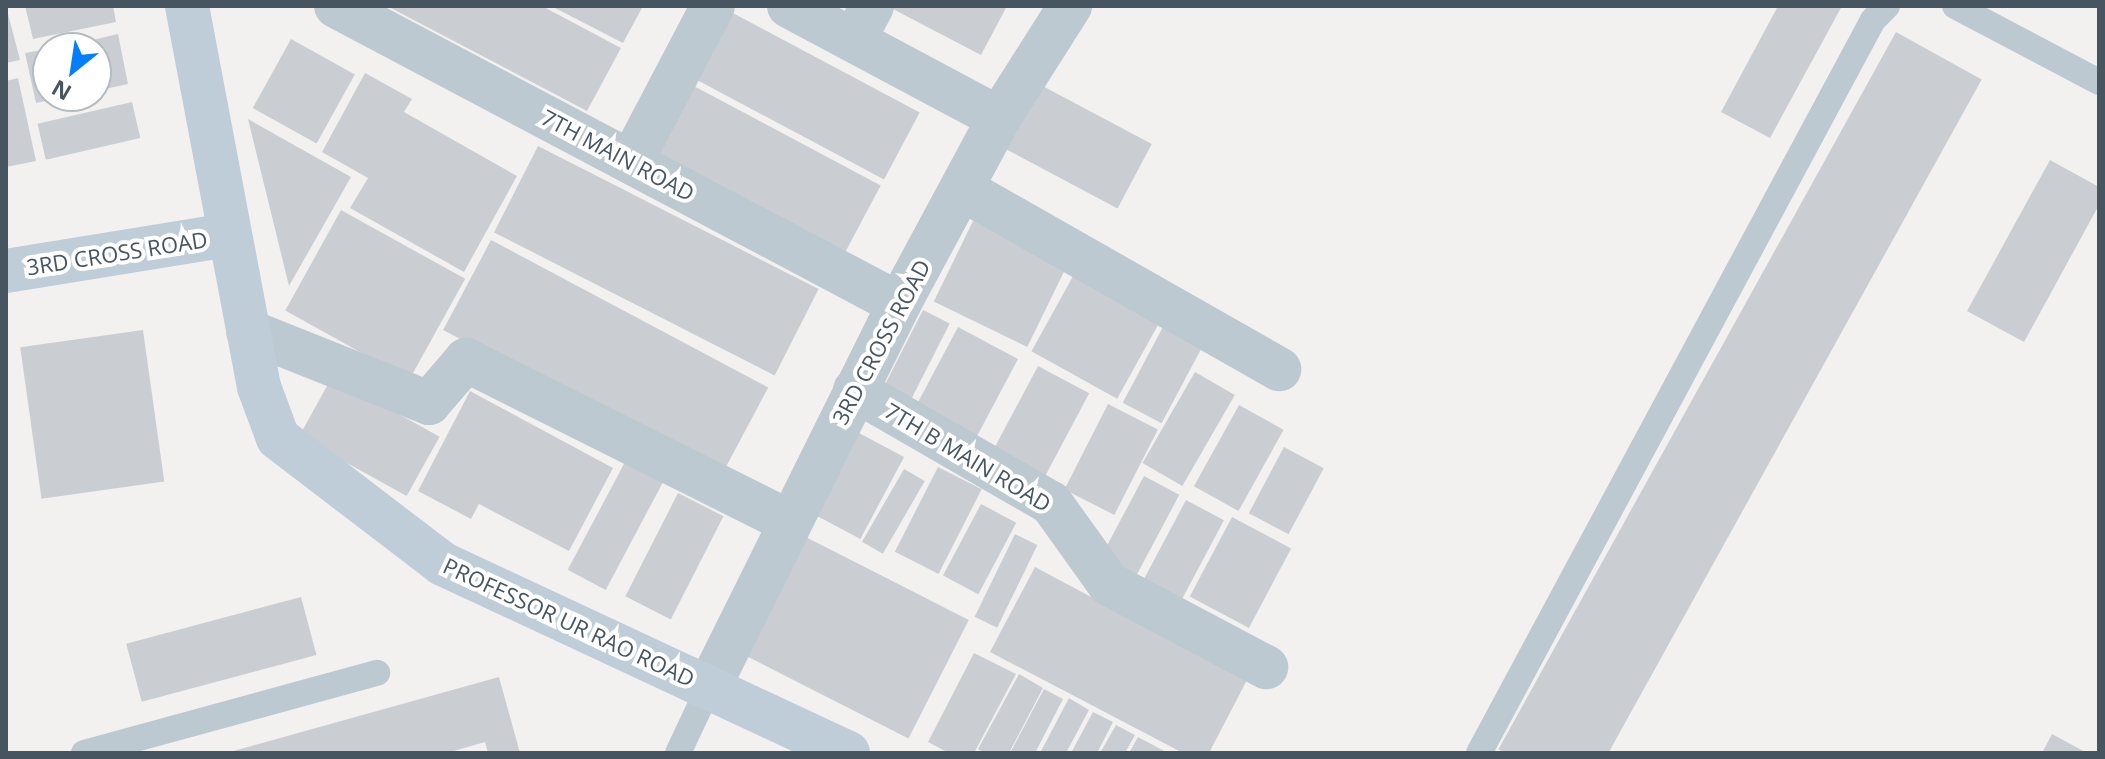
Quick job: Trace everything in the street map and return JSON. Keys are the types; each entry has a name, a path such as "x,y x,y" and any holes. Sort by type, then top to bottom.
{"street":[{"name":"PROFESSOR UR RAO ROAD","path":"187,6 259,387 278,438 443,564 848,753"},
{"name":"7TH MAIN ROAD","path":"336,6 899,304"},
{"path":"631,162 713,6"},
{"path":"789,6 863,23 999,118"},
{"name":"3RD CROSS ROAD","path":"709,687 788,521 899,304 999,118 1070,6"},
{"path":"962,189 1279,369"},
{"name":"3RD CROSS ROAD","path":"6,271 228,235"},
{"path":"248,331 429,403 466,360 788,521"},
{"name":"7TH B MAIN ROAD","path":"855,390 1051,503 1109,584 1266,667"}],"lane":[{"path":"1479,753 1873,20 1887,6"},
{"path":"1955,6 2099,82"},
{"path":"84,753 152,745 377,673"},
{"path":"678,753 709,687"}],"building":[{"path":"6,6 20,60 6,63"},
{"path":"25,6 113,6 116,22 67,32 32,32 32,35"},
{"path":"387,6 542,6 621,48 587,111"},
{"path":"551,6 643,6 623,43"},
{"path":"887,6 1007,6 981,55"},
{"path":"1778,6 1842,6 1770,138 1721,112"},
{"path":"729,11 920,112 884,180 693,78"},
{"path":"1896,32 1982,80 1608,753 1505,753 1498,749"},
{"path":"118,34 128,84 112,88 112,35"},
{"path":"291,39 355,74 317,143 253,108"},
{"path":"32,52 32,85 25,53"},
{"path":"365,73 412,99 404,112 517,176 464,272 350,208 368,178 322,152"},
{"path":"18,78 36,161 6,167 6,81"},
{"path":"1037,83 1152,144 1118,208 1003,147"},
{"path":"690,84 881,185 845,253 654,151"},
{"path":"132,102 140,138 46,160 37,124 89,112 112,112 112,107"},
{"path":"248,119 351,177 289,286"},
{"path":"538,146 819,289 775,375 494,232"},
{"path":"2050,160 2099,187 2099,205 2024,342 1967,311"},
{"path":"341,210 465,279 409,379 285,311"},
{"path":"975,217 1068,263 1027,347 934,301"},
{"path":"491,240 768,387 720,477 443,330"},
{"path":"1077,269 1163,317 1117,399 1031,351"},
{"path":"923,310 950,324 909,403 883,389"},
{"path":"1164,325 1203,346 1162,423 1123,403"},
{"path":"958,327 1018,359 971,447 911,415"},
{"path":"143,330 164,482 42,499 20,347"},
{"path":"1038,366 1089,393 1043,480 992,453"},
{"path":"1195,372 1235,395 1182,486 1142,463"},
{"path":"332,377 440,437 407,496 299,436"},
{"path":"470,391 613,468 569,551 479,504 471,519 418,491"},
{"path":"1108,404 1158,429 1114,515 1064,490"},
{"path":"1239,405 1284,430 1239,511 1194,486"},
{"path":"844,425 904,457 860,539 800,507"},
{"path":"1284,447 1324,468 1289,534 1249,513"},
{"path":"625,462 663,482 606,590 568,570"},
{"path":"938,467 982,489 939,574 895,552"},
{"path":"904,469 925,481 883,554 862,542"},
{"path":"1144,476 1179,495 1134,580 1099,561"},
{"path":"678,493 723,516 671,620 625,596"},
{"path":"1186,500 1224,520 1179,605 1141,585"},
{"path":"981,504 1016,523 978,594 943,576"},
{"path":"1232,517 1291,548 1249,628 1190,596"},
{"path":"796,532 969,620 908,739 736,651"},
{"path":"1015,534 1037,545 997,628 975,617"},
{"path":"1035,567 1247,680 1209,753 1183,753 990,652"},
{"path":"301,597 317,655 142,702 126,644"},
{"path":"974,653 1016,674 974,753 949,753 928,742"},
{"path":"1019,674 1043,688 1009,753 985,753 978,749"},
{"path":"499,677 520,753 488,753 485,742 447,753 226,753"},
{"path":"1044,689 1063,699 1035,753 1010,753"},
{"path":"1069,698 1089,710 1066,753 1040,753"},
{"path":"1093,712 1113,722 1097,753 1071,753"},
{"path":"1116,725 1135,735 1125,753 1100,753"},
{"path":"2052,734 2087,753 2042,753"},
{"path":"1138,737 1168,753 1129,753"}]}
